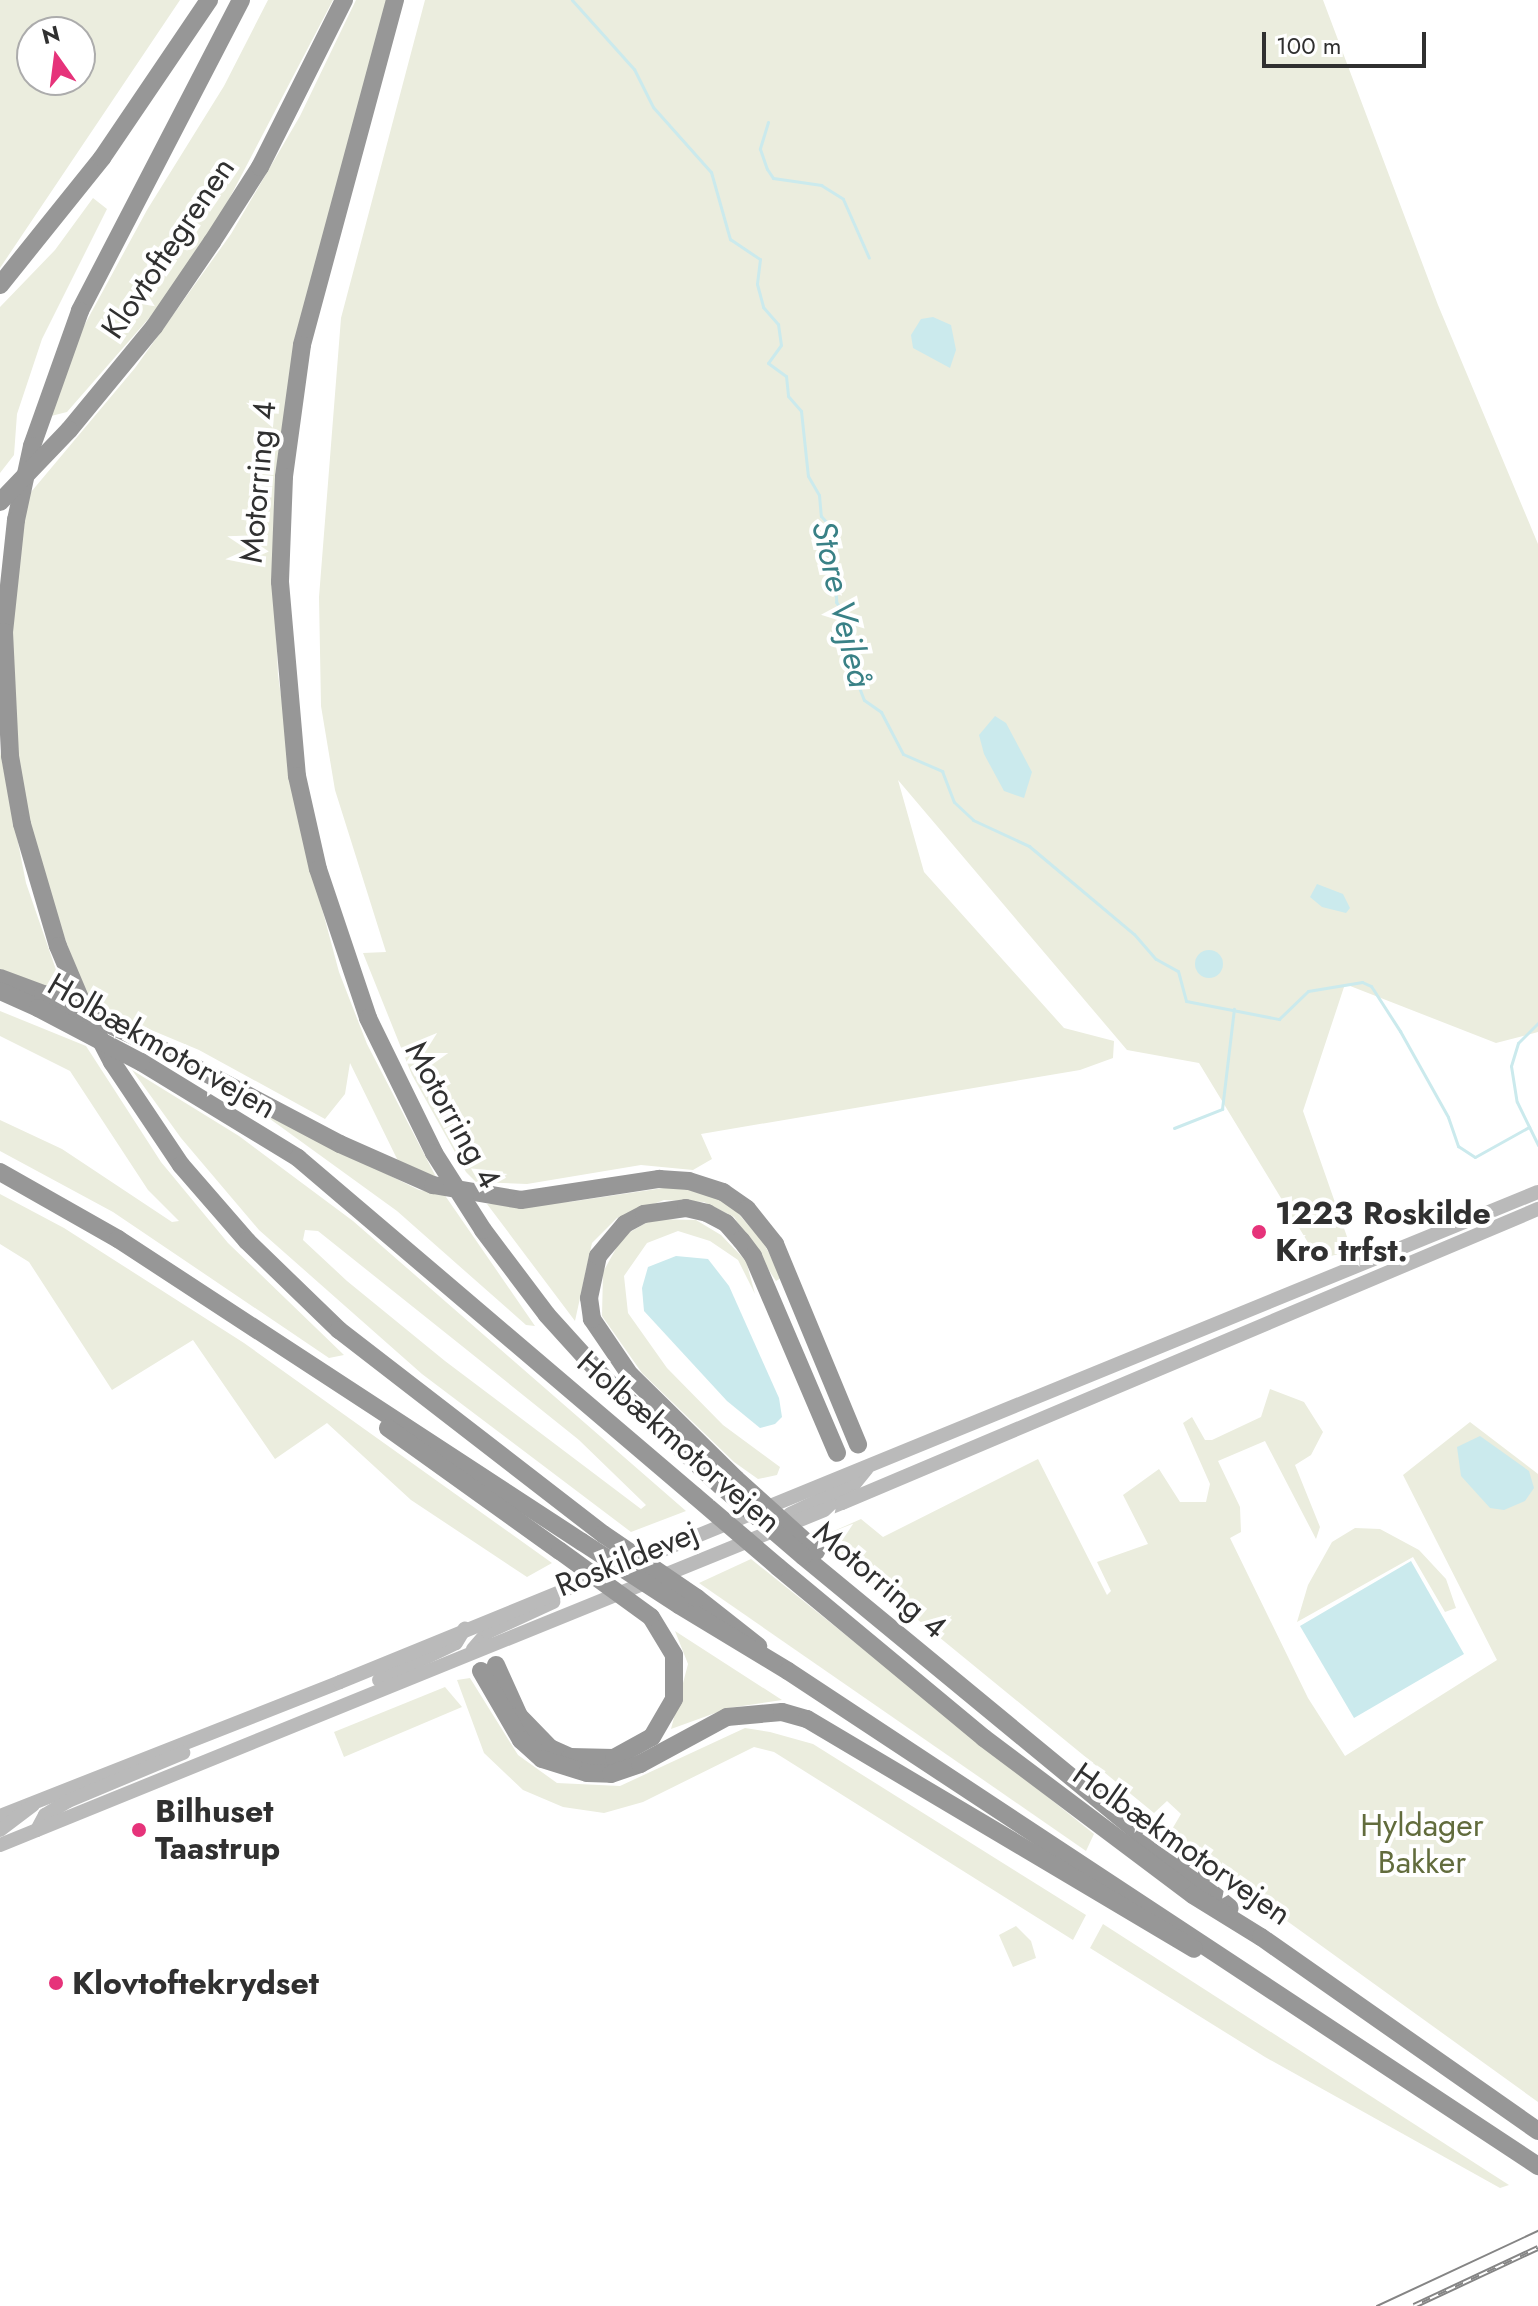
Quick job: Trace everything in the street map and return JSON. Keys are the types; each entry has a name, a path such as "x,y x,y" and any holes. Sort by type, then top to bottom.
{"highway":[{"path":"0,285 102,158 209,0"},
{"path":"241,0 80,311 32,446 16,520 4,632 10,756 22,824 48,917 85,1010 128,1087 181,1165 247,1241 339,1330 603,1534 697,1598 788,1671"},
{"name":"Klovtoftegrenen","path":"0,502 69,430 154,327 260,167 344,0"},
{"name":"Motorring 4","path":"395,0 302,345 284,477 280,582 297,776 318,869 368,1018 434,1153 483,1230 547,1315 606,1380 728,1482 871,1612 1261,1937"},
{"path":"0,978 40,1001 149,1043 340,1144 433,1185 521,1200 659,1179 689,1181 723,1192 747,1209 775,1244 858,1444"},
{"name":"Holbækmotorvejen","path":"0,991 40,1001 298,1158 778,1567 984,1738 1193,1895 1261,1937 1538,2131"},
{"path":"0,1172 118,1239 679,1605 788,1671 1538,2166"},
{"path":"728,1482 630,1375 601,1339 592,1319 589,1298 598,1256 617,1231 644,1214 665,1208 707,1213 726,1223 753,1256 837,1453"},
{"path":"304,1361 432,1461 651,1617 674,1655 674,1699 652,1737 614,1758 570,1757 550,1748 519,1716 488,1668"},
{"path":"488,1668 521,1740 542,1759 587,1773 611,1774 640,1764 727,1717 782,1712 807,1719 1169,1939 1242,1971"}],"main road":[{"path":"600,1599 850,1480 868,1467 1538,1192"},
{"name":"Roskildevej","path":"0,1845 332,1708 480,1643 867,1493 1538,1209"},
{"path":"858,1444 868,1467"},
{"path":"837,1453 850,1480 867,1493"},
{"name":"Roskildevej","path":"0,1816 340,1682 465,1627 702,1533 850,1480"},
{"path":"480,1643 702,1533"},
{"path":"332,1708 456,1643 465,1627 480,1643 488,1668"},
{"path":"37,1830 45,1815 68,1801 340,1682"},
{"path":"0,1830 39,1799"}],"green space":[{"path":"0,0 180,0 0,268"},
{"path":"268,0 333,0 216,224 157,309 67,412 51,416 73,346 147,210 224,86"},
{"path":"356,0 388,0 335,190 274,582 278,675 301,830 339,972 367,1044 436,1177 400,1165 350,1063 345,1094 325,1119 199,1050 89,1004 39,868 18,763 11,632 26,498 135,368 231,234 300,116"},
{"path":"425,0 1323,0 1438,305 1538,544 1538,1032 1496,1043 1345,984 1303,1111 1352,1251 1318,1259 1199,1063 1127,1050 898,780 924,872 1064,1028 1114,1041 1113,1058 1080,1070 701,1134 712,1159 693,1170 641,1165 527,1184 476,1182 466,1172 412,1075 363,953 386,952 335,790 321,706 319,597 341,318"},
{"path":"93,198 107,209 42,339 17,414 14,455 0,473 0,307 55,250"},
{"path":"0,751 26,883 64,993 0,969"},
{"path":"0,1011 86,1046 161,1162 228,1243 344,1355 329,1358 113,1212 0,1151 0,1120 62,1149 172,1222 179,1221 148,1190 70,1071 0,1036"},
{"path":"132,1070 239,1136 353,1221 686,1511 631,1532 422,1374 259,1230 181,1138","holes":["305,1230 318,1231 579,1440 646,1505 641,1509 445,1361 347,1281 303,1240"]},
{"path":"259,1111 419,1190 444,1194 535,1326 526,1325 397,1211"},
{"path":"677,1186 720,1198 736,1211 764,1243 781,1278 776,1281 734,1217 704,1202 664,1200 617,1218 592,1243 575,1321 487,1204 569,1202"},
{"path":"0,1194 64,1228 244,1343 552,1563 527,1577 411,1500 327,1423 275,1459 193,1340 112,1390 29,1262 0,1244"},
{"path":"653,1219 696,1220 721,1235 746,1261 755,1294 738,1260 710,1241 678,1231 647,1243 624,1276 628,1313 667,1368 723,1425 780,1467 777,1475 758,1479 734,1462 642,1373 602,1316 603,1272 623,1236"},
{"name":"Hyldager Bakker","path":"1270,1389 1304,1402 1323,1432 1311,1455 1295,1465 1320,1527 1316,1539 1265,1441 1218,1461 1240,1507 1241,1532 1230,1538 1308,1698 1345,1756 1497,1660 1403,1475 1470,1422 1538,1474 1538,2102 1201,1859 1171,1831 1181,1814 1167,1801 1154,1813 818,1538 861,1519 883,1537 1038,1459 1107,1595 1111,1591 1097,1562 1148,1544 1123,1495 1159,1469 1180,1502 1206,1502 1210,1484 1183,1423 1192,1417 1205,1440 1212,1440 1261,1417"},
{"path":"1355,1528 1380,1529 1419,1550 1446,1579 1456,1608 1445,1612 1413,1557 1297,1622 1308,1585 1332,1542"},
{"path":"751,1559 1094,1834 1086,1851 699,1583"},
{"path":"675,1631 782,1700 729,1708 671,1729 688,1664"},
{"path":"470,1678 518,1755 557,1783 620,1786 745,1728 770,1732 813,1744 1086,1915 1073,1940 774,1752 754,1747 643,1802 604,1813 563,1807 523,1790 484,1753 457,1680"},
{"path":"445,1687 462,1707 344,1757 334,1732"},
{"path":"1103,1924 1509,2185 1500,2188 1265,2057 1090,1948"},
{"path":"1016,1926 1031,1941 1036,1958 1013,1967 999,1935"}],"water":[{"path":"933,317 951,325 956,350 950,368 913,348 911,335 921,319"},
{"path":"995,716 1006,723 1032,772 1024,798 1004,791 984,754 979,735"},
{"path":"1317,884 1343,894 1350,908 1346,913 1322,907 1310,897"},
{"path":"1209,950 1219,954 1223,964 1219,974 1209,978 1199,974 1195,964 1199,954"},
{"path":"676,1256 708,1259 729,1286 779,1398 782,1417 775,1424 760,1428 727,1401 644,1311 642,1288 648,1267"},
{"path":"1480,1436 1529,1471 1534,1488 1525,1501 1504,1510 1490,1508 1461,1476 1457,1447"},
{"path":"1411,1561 1464,1654 1354,1718 1300,1626"}],"waterway":[{"name":"Store Vejleå","path":"572,0 634,69 653,107 711,172 730,239 760,259 757,284 763,307 778,324 781,345 768,363 786,376 788,396 801,411 808,476 819,495 821,516 830,526 824,546 835,567 836,602 848,618 857,647 852,669 864,700 881,712 903,754 942,771 954,802 973,820 1029,846 1134,934 1156,959 1178,971 1186,1001 1279,1019 1308,991 1362,982 1371,986 1400,1031 1448,1117 1458,1146 1475,1157 1529,1127"},
{"path":"768,122 760,149 773,178 821,185 843,199 869,258"},
{"path":"1174,1128 1222,1109 1234,1009"},
{"path":"1538,1023 1518,1043 1511,1066 1517,1102 1538,1145"}],"tram line":[{"path":"1377,2306 1538,2231"}],"railway":[{"path":"1414,2306 1538,2248"}],"place":[{"name":"1223 Roskilde Kro trfst.","path":"1259,1232"},
{"name":"Bilhuset Taastrup","path":"139,1830"},
{"name":"Klovtoftekrydset","path":"56,1983"}]}
